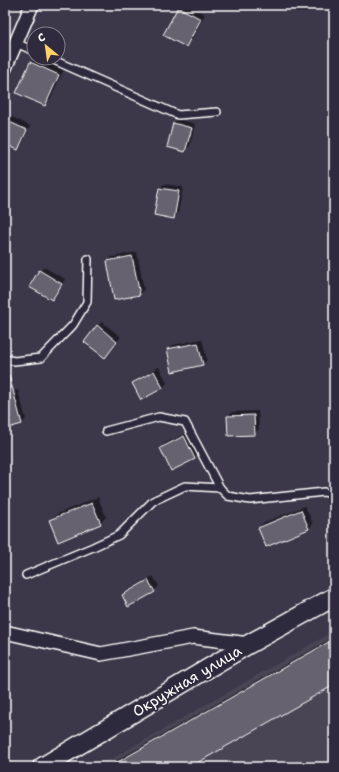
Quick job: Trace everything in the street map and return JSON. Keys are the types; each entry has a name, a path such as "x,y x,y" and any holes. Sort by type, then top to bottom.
{"main road":[{"name":"Окружная улица","path":"42,767 249,644 334,597"}],"street":[{"path":"5,68 32,5"},
{"path":"5,632 101,654 193,637 249,644"}],"lane":[{"path":"16,43 26,47"},
{"path":"66,66 178,115 217,112"},
{"path":"5,359 14,361 41,358 74,325 87,302 88,259"},
{"path":"106,431 159,417 185,422 220,488 228,496 250,500 324,492 334,496"},
{"path":"26,575 119,535 153,501 185,486 220,488"}],"shaded area":[{"path":"334,631 334,767 98,767 122,753"}],"building":[{"path":"178,7 201,19 186,47 163,35"},
{"path":"28,66 39,66 59,75 45,106 16,93"},
{"path":"5,120 27,130 18,150 5,144"},
{"path":"173,123 192,128 185,152 167,147"},
{"path":"159,188 179,191 174,219 154,215"},
{"path":"132,256 140,295 114,300 107,261"},
{"path":"39,270 62,284 52,300 29,287"},
{"path":"97,325 117,342 105,358 84,342"},
{"path":"198,343 203,365 172,372 167,349"},
{"path":"154,371 163,388 141,400 132,383"},
{"path":"9,375 22,424 5,429 5,376"},
{"path":"254,415 255,435 228,436 227,416"},
{"path":"184,436 195,459 171,471 160,448"},
{"path":"92,503 101,524 58,542 49,520"},
{"path":"301,510 309,529 266,547 258,528"},
{"path":"148,580 155,592 128,607 122,595"},
{"path":"334,639 334,685 190,767 109,767"}]}
